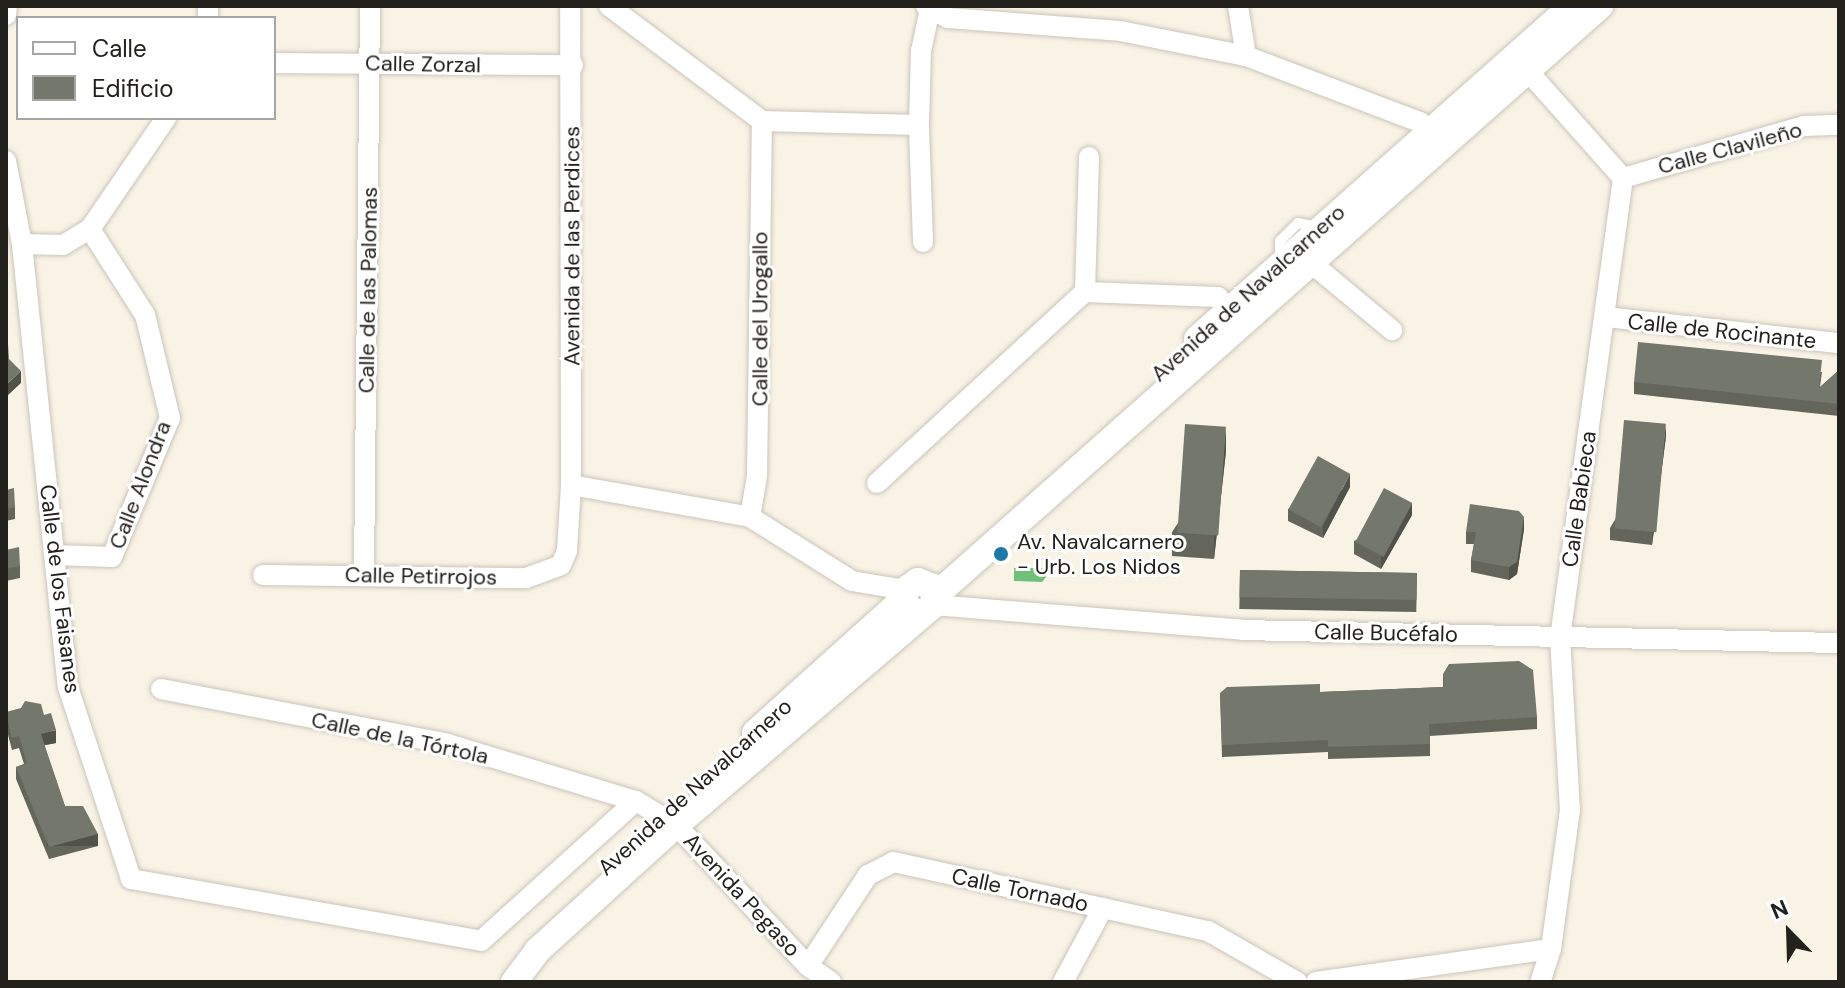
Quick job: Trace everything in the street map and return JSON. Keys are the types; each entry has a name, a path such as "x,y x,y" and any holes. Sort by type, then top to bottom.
{"street":[{"path":"6,15 7,6"},
{"name":"Calle de las Palomas","path":"364,575 370,6"},
{"name":"Avenida de las Perdices","path":"567,551 571,485 573,65 570,6"},
{"path":"609,6 762,121 919,125"},
{"path":"1238,6 1246,56"},
{"name":"Avenida de Navalcarnero","path":"1521,64 1572,6"},
{"name":"Avenida de Navalcarnero","path":"1234,317 1280,264 1320,227 1438,135 1521,64 1600,6"},
{"path":"923,242 919,125 921,51 928,7 948,18 1120,31 1246,56 1438,135"},
{"name":"Calle Zorzal","path":"276,63 573,65"},
{"path":"1521,64 1623,178"},
{"path":"22,244 63,245 90,229 165,120"},
{"name":"Calle del Urogallo","path":"750,517 757,476 762,121"},
{"name":"Calle Clavileño","path":"1623,178 1804,126 1839,125"},
{"name":"Avenida de Navalcarnero","path":"494,982 517,950 670,821 1234,317 1310,262 1438,135"},
{"path":"1085,292 1089,157"},
{"name":"Calle de los Faisanes","path":"6,161 22,244 68,687 131,879 481,941 636,801"},
{"name":"Calle Babieca","path":"1540,982 1551,949 1570,810 1560,637 1623,178"},
{"name":"Calle Alondra","path":"54,555 112,557 170,418 145,315 90,229"},
{"name":"Avenida de Navalcarnero","path":"1310,262 1392,330"},
{"path":"877,483 1085,292 1218,297 1234,317"},
{"name":"Calle de Rocinante","path":"1606,317 1839,343"},
{"path":"571,485 750,517 852,581 921,597"},
{"name":"Calle Petirrojos","path":"263,575 526,578 561,565 567,551"},
{"name":"Calle Bucéfalo","path":"921,597 1242,630 1839,643"},
{"name":"Calle de la Tórtola","path":"161,689 448,744 636,801 670,821"},
{"name":"Avenida de Navalcarnero","path":"514,982 537,951 670,821"},
{"name":"Avenida Pegaso","path":"670,821 808,966"},
{"name":"Calle Tornado","path":"808,966 868,875 893,862 1208,931 1297,982"},
{"path":"1063,982 1103,908"},
{"path":"1316,982 1551,949"},
{"path":"808,966 831,982"}],"shaded area":[{"path":"1014,568 1042,568 1046,577 1042,582 1014,581"}],"building":[{"path":"6,312 9,359 21,371 6,385"},
{"path":"1638,342 1822,360 1819,388 1839,370 1839,404 1634,382"},
{"path":"1624,420 1666,424 1656,532 1615,529"},
{"path":"1185,424 1226,427 1218,536 1177,533"},
{"path":"1318,456 1350,474 1321,527 1288,509"},
{"path":"14,488 15,507 6,509 6,490"},
{"path":"1384,488 1412,503 1384,557 1355,542"},
{"path":"1470,504 1519,511 1524,517 1517,562 1509,567 1471,560 1476,532 1466,532"},
{"path":"19,547 20,566 6,569 6,550"},
{"path":"1240,570 1417,573 1417,600 1240,597"},
{"path":"1519,661 1533,670 1537,717 1429,724 1430,744 1328,747 1328,740 1222,745 1220,693 1227,687 1320,684 1320,692 1444,687 1443,674 1449,664"},
{"path":"25,701 41,704 44,715 51,713 56,730 41,734 65,806 83,806 98,834 49,847 16,767 27,763 19,736 12,738 6,715 6,712 21,708"}],"place":[{"name":"Av. Navalcarnero - Urb. Los Nidos","path":"1001,554"}]}
